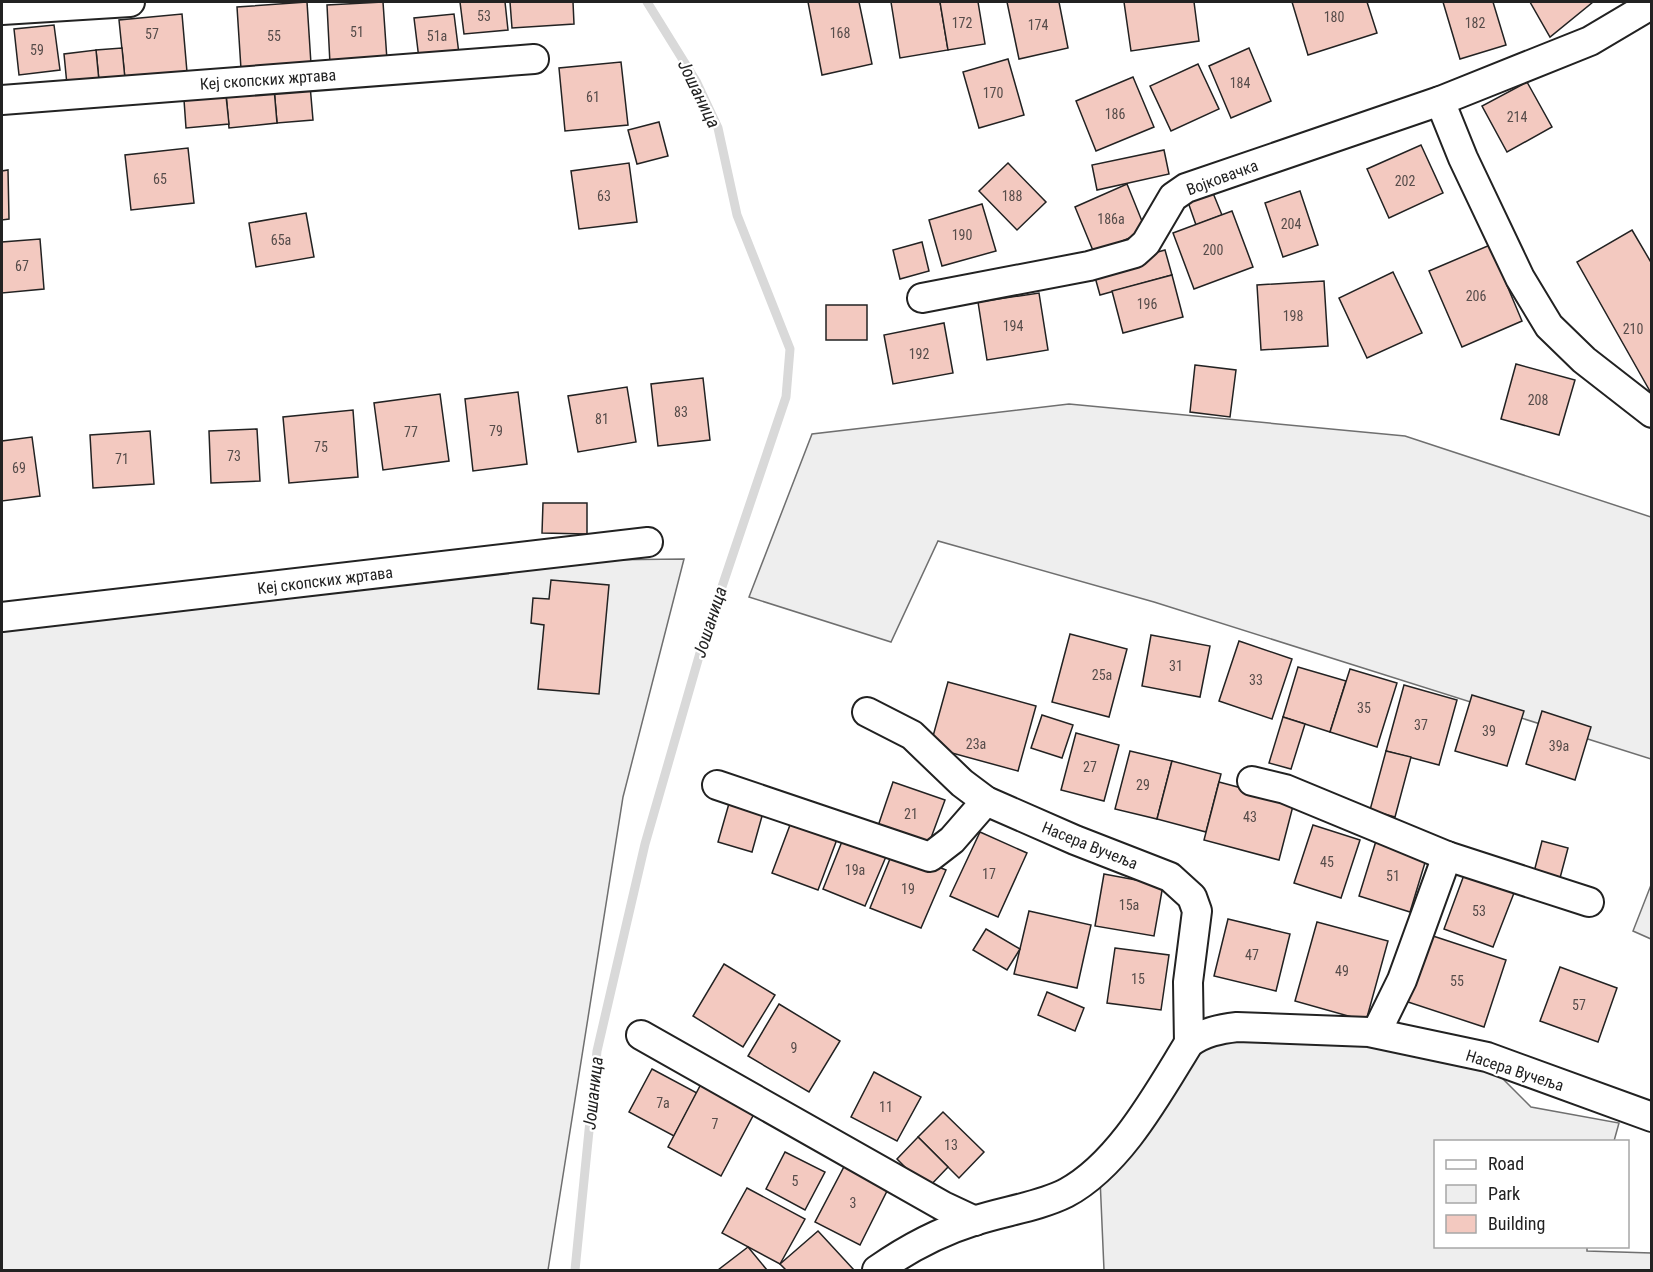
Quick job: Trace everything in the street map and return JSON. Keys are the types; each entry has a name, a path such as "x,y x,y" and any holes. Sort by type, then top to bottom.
{"street":[{"path":"2,10 130,2"},
{"name":"Војковачка","path":"922,298 1089,266 1136,253 1146,243 1173,197 1186,188 1440,101 1590,41 1642,7"},
{"name":"Кеј скопских жртава","path":"2,100 534,59"},
{"path":"1440,101 1463,158 1520,278 1549,326 1584,360 1652,413"},
{"name":"Кеј скопских жртава","path":"2,617 648,542"},
{"name":"Насера Вучеља","path":"867,712 912,735 962,783 986,801 1075,840 1170,877 1184,887 1192,897 1197,911 1188,982 1189,1043 1208,1033 1237,1027 1376,1033 1487,1057 1652,1117"},
{"path":"1252,781 1285,789 1447,856 1589,902"},
{"path":"717,785 930,858 952,840 986,801"},
{"path":"1376,1033 1402,980 1447,856"},
{"path":"641,1035 943,1206 975,1221"},
{"path":"877,1270 917,1245 975,1221 1066,1193 1096,1170 1157,1096 1189,1043"}],"green space":[{"path":"1069,404 1405,436 1651,517 1651,759 1154,602 938,541 891,642 749,597 812,434"},
{"path":"684,559 623,797 548,1270 2,1270 2,630 506,561"},
{"path":"1651,885 1651,939 1633,931"},
{"path":"1211,1041 1372,1041 1490,1066 1531,1107 1619,1123 1614,1140 1434,1140 1434,1248 1587,1248 1587,1251 1651,1253 1651,1270 1104,1270 1100,1178 1193,1051"}],"building":[{"path":"307,2 311,64 241,69 237,7"},
{"path":"383,2 387,60 330,64 327,5"},
{"path":"460,2 505,2 508,30 464,34"},
{"path":"510,2 573,2 574,24 512,28"},
{"path":"808,2 859,2 872,64 822,75"},
{"path":"891,2 940,2 948,50 900,58"},
{"path":"940,2 978,2 985,44 948,50"},
{"path":"1007,2 1059,2 1068,48 1019,59"},
{"path":"1124,2 1194,2 1199,41 1131,51"},
{"path":"1292,2 1367,2 1377,33 1308,55"},
{"path":"1443,2 1493,2 1506,45 1460,59"},
{"path":"1530,2 1593,2 1550,37"},
{"path":"182,14 187,72 125,79 119,20"},
{"path":"454,14 459,54 419,59 414,18"},
{"path":"54,25 60,70 19,75 14,29"},
{"path":"122,48 125,79 99,81 96,50"},
{"path":"1249,48 1271,101 1231,118 1209,66"},
{"path":"96,50 99,81 67,85 64,54"},
{"path":"1008,59 1024,115 979,128 963,72"},
{"path":"621,62 628,125 565,131 559,68"},
{"path":"1198,64 1219,109 1171,131 1150,86"},
{"path":"1133,77 1154,127 1096,151 1076,101"},
{"path":"1527,82 1552,127 1507,152 1482,106"},
{"path":"310,85 313,120 277,123 274,88"},
{"path":"274,88 277,123 229,128 226,93"},
{"path":"226,96 229,124 186,128 184,100"},
{"path":"659,122 668,156 637,164 628,130"},
{"path":"1421,145 1443,193 1389,218 1367,169"},
{"path":"188,148 194,203 131,210 125,155"},
{"path":"1164,150 1169,174 1097,190 1092,165"},
{"path":"629,163 637,222 579,229 571,171"},
{"path":"1008,163 1046,202 1017,230 979,191"},
{"path":"8,170 9,219 2,220 2,171"},
{"path":"1127,184 1146,231 1094,253 1075,207"},
{"path":"1300,191 1318,245 1283,257 1265,203"},
{"path":"1213,193 1222,215 1196,225 1188,202"},
{"path":"982,204 996,251 942,266 929,220"},
{"path":"1232,211 1253,267 1194,289 1173,233"},
{"path":"306,213 314,257 256,267 249,223"},
{"path":"1632,230 1652,264 1651,393 1577,262"},
{"path":"40,239 44,289 2,293 2,242"},
{"path":"922,242 929,271 900,279 893,250"},
{"path":"1490,245 1522,321 1462,347 1429,271"},
{"path":"1165,250 1172,275 1100,295 1093,270"},
{"path":"1393,272 1422,333 1367,358 1339,298"},
{"path":"1172,275 1183,317 1123,333 1112,291"},
{"path":"1324,281 1328,346 1261,350 1257,285"},
{"path":"1039,293 1048,350 987,360 978,302"},
{"path":"826,305 867,305 867,340 826,340"},
{"path":"944,323 953,373 893,384 884,335"},
{"path":"1516,364 1575,380 1559,435 1501,419"},
{"path":"1195,365 1236,370 1230,417 1190,412"},
{"path":"703,378 710,440 658,446 651,384"},
{"path":"627,387 636,442 578,452 568,396"},
{"path":"518,392 527,464 473,471 465,399"},
{"path":"440,394 449,461 383,470 374,403"},
{"path":"353,410 358,477 289,483 283,417"},
{"path":"257,429 260,481 211,483 209,431"},
{"path":"150,431 154,484 93,488 90,435"},
{"path":"32,437 40,496 2,501 2,441"},
{"path":"543,503 587,503 587,534 542,533"},
{"path":"551,580 609,585 599,694 538,689 544,625 531,623 533,598 549,599"},
{"path":"1070,634 1127,649 1109,717 1052,702"},
{"path":"1151,635 1210,646 1200,697 1142,686"},
{"path":"1239,641 1292,659 1272,719 1219,701"},
{"path":"1298,667 1346,681 1330,732 1283,717"},
{"path":"1350,669 1397,683 1377,747 1330,732"},
{"path":"948,682 1036,706 1018,771 930,747"},
{"path":"1404,685 1457,700 1439,765 1386,751"},
{"path":"1472,695 1524,711 1507,766 1455,751"},
{"path":"1542,711 1591,727 1575,780 1526,764"},
{"path":"1042,715 1073,725 1062,758 1031,748"},
{"path":"1283,717 1305,724 1291,769 1269,763"},
{"path":"1076,733 1119,745 1104,801 1061,790"},
{"path":"1130,751 1172,761 1157,819 1115,809"},
{"path":"1386,751 1411,757 1395,817 1370,810"},
{"path":"1172,761 1221,774 1206,832 1157,819"},
{"path":"893,782 945,800 928,846 877,829"},
{"path":"1219,782 1294,802 1279,860 1204,840"},
{"path":"730,800 764,809 752,852 718,842"},
{"path":"793,817 839,834 818,890 772,873"},
{"path":"1313,825 1360,840 1341,898 1294,883"},
{"path":"980,832 1027,853 998,917 950,896"},
{"path":"845,834 888,852 865,906 823,889"},
{"path":"1376,841 1427,856 1410,912 1359,896"},
{"path":"1542,841 1568,848 1560,878 1534,872"},
{"path":"894,849 946,870 921,928 870,908"},
{"path":"1104,874 1163,885 1154,936 1095,926"},
{"path":"1464,875 1514,893 1493,947 1444,929"},
{"path":"1029,911 1091,925 1077,988 1014,974"},
{"path":"1228,919 1290,934 1276,991 1214,976"},
{"path":"1317,922 1388,941 1366,1021 1295,1001"},
{"path":"986,929 1020,949 1007,970 973,950"},
{"path":"1430,935 1506,960 1484,1027 1408,1002"},
{"path":"1115,948 1169,955 1161,1010 1107,1003"},
{"path":"724,964 775,995 743,1047 693,1016"},
{"path":"1560,967 1617,988 1598,1042 1540,1021"},
{"path":"1047,992 1084,1008 1075,1031 1038,1015"},
{"path":"779,1004 840,1041 809,1092 748,1056"},
{"path":"652,1069 697,1093 674,1136 629,1112"},
{"path":"874,1072 921,1097 897,1141 851,1117"},
{"path":"701,1084 755,1112 721,1176 668,1147"},
{"path":"943,1112 984,1152 959,1178 918,1137"},
{"path":"918,1137 948,1167 927,1189 897,1159"},
{"path":"785,1152 825,1172 805,1210 766,1189"},
{"path":"847,1161 891,1183 860,1245 815,1222"},
{"path":"747,1188 805,1219 780,1264 722,1233"},
{"path":"818,1231 854,1270 786,1270 780,1264"},
{"path":"748,1247 767,1270 718,1270"}],"waterway":[{"name":"Јошаница","path":"575,1270 597,1051 645,844 702,646 786,397 790,349 737,215 718,128 696,81 647,2"}]}
